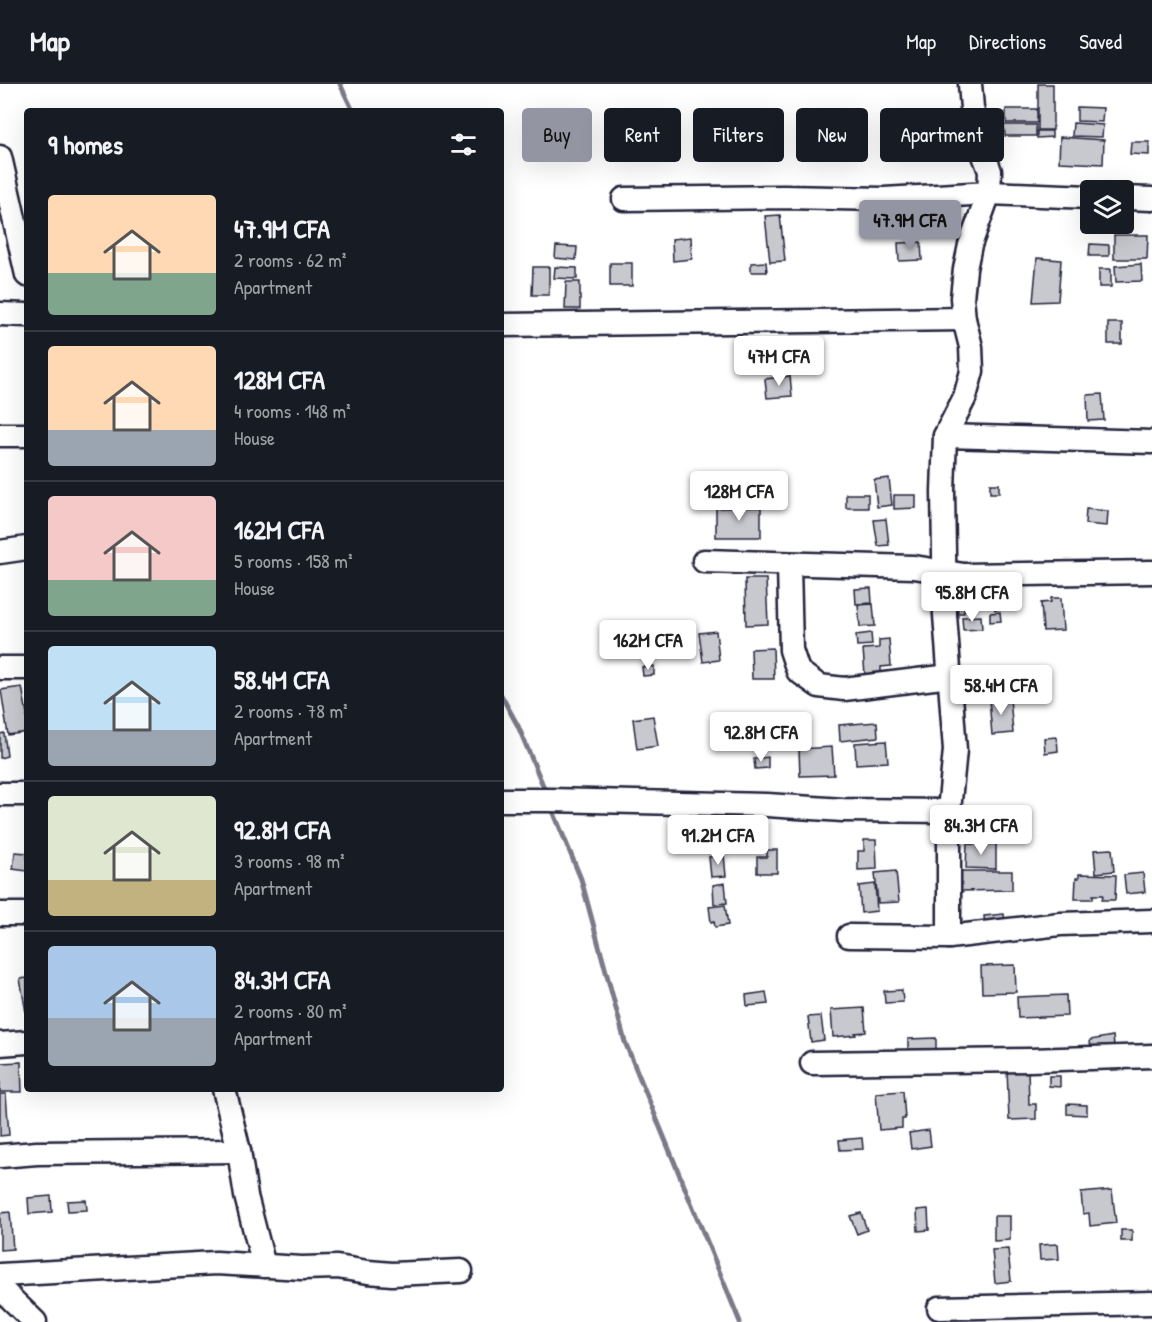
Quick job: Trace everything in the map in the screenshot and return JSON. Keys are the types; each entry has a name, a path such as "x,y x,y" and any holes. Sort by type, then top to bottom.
{"street":[{"path":"949,937 949,811 955,750 945,615 943,491 945,436 965,397 972,371 971,347 964,319 962,298 964,269 989,193 990,171 982,150 972,108 970,84"},
{"path":"2,171 6,203 24,264"},
{"path":"624,200 784,197 884,199 989,193 1080,197"},
{"path":"1134,198 1152,199"},
{"path":"0,314 24,315"},
{"path":"504,325 964,319"},
{"path":"0,435 24,435"},
{"path":"945,436 1152,442"},
{"path":"0,552 24,548"},
{"path":"704,561 914,567 964,575 1152,572"},
{"path":"789,565 790,650 798,671 819,686 844,689 950,676"},
{"path":"0,668 24,668"},
{"path":"0,794 24,794"},
{"path":"504,800 949,811"},
{"path":"0,915 24,914"},
{"path":"849,936 949,937 1060,924 1152,921"},
{"path":"0,1044 24,1042"},
{"path":"812,1063 1152,1056"},
{"path":"225,1092 239,1151 246,1196 264,1266"},
{"path":"0,1156 37,1153 239,1151"},
{"path":"0,1275 216,1263 302,1268 337,1267 392,1274 461,1271"},
{"path":"0,1288 35,1322"},
{"path":"939,1308 1152,1303"}],"building":[{"path":"1038,84 1053,84 1053,130 1038,130"},
{"path":"1077,107 1103,108 1102,122 1077,121"},
{"path":"1006,109 1037,109 1037,123 1006,123"},
{"path":"1073,123 1103,125 1102,137 1072,136"},
{"path":"1004,125 1036,125 1036,136 1005,136"},
{"path":"1037,131 1052,131 1052,137 1037,138"},
{"path":"1060,137 1104,140 1103,164 1059,162"},
{"path":"1131,142 1149,142 1149,155 1130,154"},
{"path":"780,215 785,261 770,262 765,216"},
{"path":"1114,235 1148,235 1147,259 1114,259"},
{"path":"691,237 692,259 673,261 672,239"},
{"path":"921,242 922,260 899,261 898,243"},
{"path":"1090,244 1109,245 1109,256 1089,256"},
{"path":"556,246 577,247 576,260 555,258"},
{"path":"1037,258 1061,260 1058,301 1033,302"},
{"path":"766,262 767,272 751,272 751,263"},
{"path":"610,263 632,263 632,286 610,286"},
{"path":"1141,264 1142,281 1116,282 1115,266"},
{"path":"533,267 549,267 549,295 532,295"},
{"path":"555,267 577,268 577,279 554,278"},
{"path":"1099,269 1111,269 1111,287 1099,287"},
{"path":"566,282 580,282 580,309 565,309"},
{"path":"1108,323 1122,323 1122,344 1108,344"},
{"path":"790,376 792,396 767,398 765,379"},
{"path":"1102,394 1104,420 1088,421 1087,395"},
{"path":"889,478 892,505 877,507 874,480"},
{"path":"990,484 999,484 999,493 990,493"},
{"path":"846,494 868,494 868,508 846,508"},
{"path":"894,495 916,495 916,508 894,509"},
{"path":"761,507 761,537 716,537 716,508"},
{"path":"1086,509 1108,511 1107,526 1085,524"},
{"path":"886,519 889,545 878,546 874,520"},
{"path":"745,579 766,579 768,624 746,625"},
{"path":"1005,586 1007,608 995,610 993,587"},
{"path":"871,588 872,603 856,604 855,589"},
{"path":"952,596 964,596 964,613 952,613"},
{"path":"1051,598 1061,598 1063,630 1043,631 1041,603 1051,602"},
{"path":"873,604 875,626 860,627 858,605"},
{"path":"1000,612 1001,621 990,622 990,613"},
{"path":"981,616 982,629 963,630 962,617"},
{"path":"716,631 719,660 703,662 699,633"},
{"path":"657,632 659,651 629,655 626,637"},
{"path":"871,633 872,645 857,646 856,635"},
{"path":"889,639 891,666 881,667 881,674 865,675 863,649 879,648 879,640"},
{"path":"773,648 774,679 752,679 751,649"},
{"path":"654,666 654,675 643,676 642,667"},
{"path":"22,687 24,732 8,735 1,690"},
{"path":"1010,698 1013,733 992,735 989,699"},
{"path":"653,716 658,746 637,749 633,719"},
{"path":"877,722 878,737 840,741 839,725"},
{"path":"4,733 7,756 0,758 0,734"},
{"path":"1057,737 1058,751 1045,753 1044,738"},
{"path":"886,741 888,762 856,764 855,743"},
{"path":"832,747 834,775 800,776 799,749"},
{"path":"768,757 768,768 755,769 754,759"},
{"path":"864,840 876,840 877,869 858,870 858,851 864,851"},
{"path":"967,844 996,844 996,869 966,868"},
{"path":"1112,849 1114,871 1096,873 1094,850"},
{"path":"767,850 777,850 777,873 757,873 757,857 767,857"},
{"path":"15,852 24,853 24,871 13,869"},
{"path":"724,855 726,876 711,877 709,857"},
{"path":"896,871 899,902 878,903 875,873"},
{"path":"960,871 1012,871 1012,890 960,891"},
{"path":"1143,873 1145,892 1126,894 1124,875"},
{"path":"1079,874 1116,875 1115,900 1102,900 1103,895 1093,895 1093,899 1075,899 1076,878 1079,878"},
{"path":"725,883 727,903 714,904 713,885"},
{"path":"875,884 877,911 861,913 859,886"},
{"path":"725,905 728,925 715,927 714,921 711,922 709,907"},
{"path":"1004,914 1005,925 985,926 984,916"},
{"path":"1015,965 1016,992 982,993 981,966"},
{"path":"24,978 24,1001 20,979"},
{"path":"902,990 903,1002 885,1003 884,991"},
{"path":"766,992 768,1004 747,1006 746,995"},
{"path":"1066,995 1067,1016 1018,1018 1017,997"},
{"path":"864,1008 866,1032 833,1037 831,1010"},
{"path":"821,1016 824,1040 811,1042 808,1017"},
{"path":"1113,1036 1114,1046 1091,1050 1090,1040"},
{"path":"936,1038 936,1053 908,1054 908,1039"},
{"path":"21,1062 22,1092 0,1092 0,1063"},
{"path":"1007,1069 1028,1069 1029,1104 1036,1104 1036,1119 1009,1120"},
{"path":"1049,1076 1060,1076 1060,1087 1049,1086"},
{"path":"903,1091 905,1119 902,1119 902,1128 879,1130 876,1093"},
{"path":"0,1094 6,1094 9,1135 0,1136"},
{"path":"1067,1104 1087,1105 1087,1115 1067,1114"},
{"path":"929,1130 931,1146 911,1149 909,1133"},
{"path":"862,1138 863,1149 840,1150 839,1140"},
{"path":"1112,1190 1116,1223 1090,1226 1089,1213 1083,1214 1081,1193"},
{"path":"51,1196 52,1212 29,1214 28,1198"},
{"path":"86,1200 87,1210 68,1211 67,1201"},
{"path":"928,1209 929,1230 918,1231 917,1210"},
{"path":"10,1212 13,1249 0,1250 0,1213"},
{"path":"861,1213 867,1230 857,1234 850,1216"},
{"path":"994,1216 1010,1216 1010,1240 994,1241"},
{"path":"1121,1230 1132,1230 1132,1241 1121,1241"},
{"path":"1058,1244 1059,1259 1040,1260 1039,1245"},
{"path":"1008,1249 1011,1281 995,1283 992,1250"}],"waterway":[{"path":"340,84 352,108"},
{"path":"504,700 518,726 547,795"},
{"path":"551,806 581,879 625,1042 740,1322"}]}
